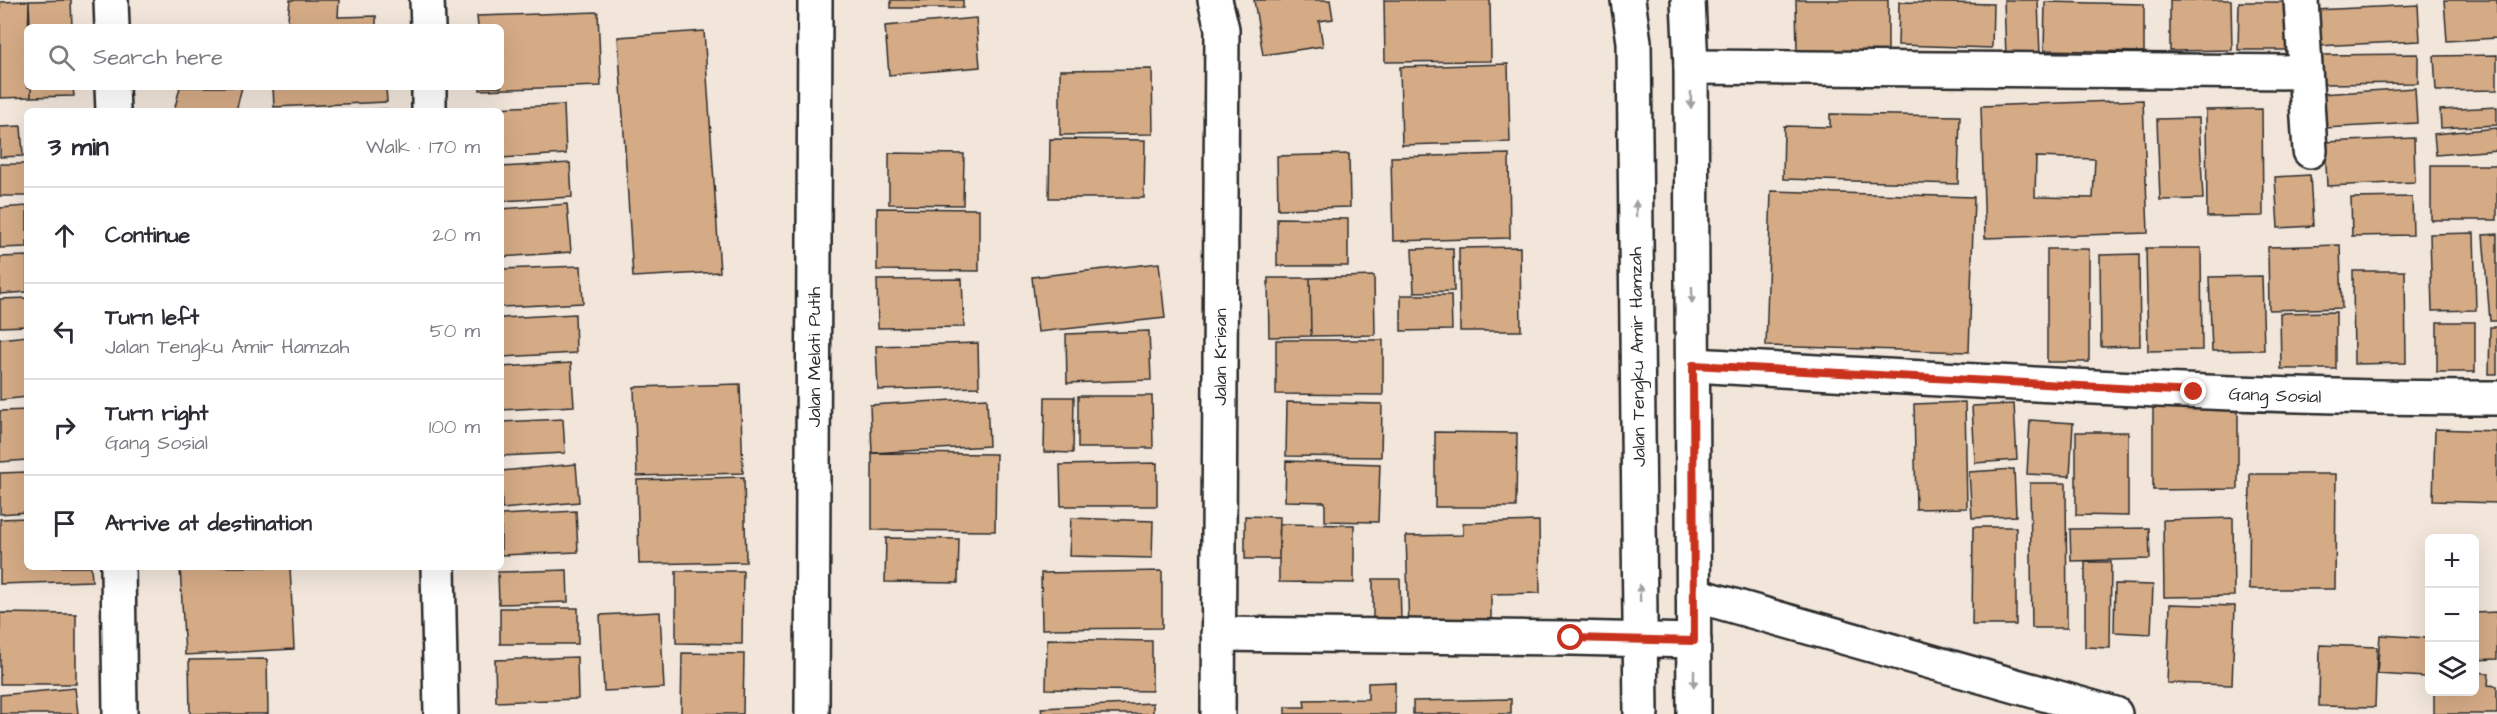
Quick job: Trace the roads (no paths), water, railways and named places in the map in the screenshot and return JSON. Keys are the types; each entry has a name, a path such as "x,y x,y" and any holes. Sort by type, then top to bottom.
{"street":[{"path":"111,0 112,24"},
{"path":"427,0 428,24"},
{"name":"Jalan Melati Putih","path":"812,714 815,0"},
{"name":"Jalan Krisan","path":"1215,0 1222,29 1218,714"},
{"name":"Jalan Tengku Amir Hamzah","path":"1628,0 1634,42 1641,714"},
{"path":"1688,0 1691,66 1694,714"},
{"path":"2301,0 2303,72 2310,151"},
{"path":"1691,66 2303,72"},
{"path":"112,90 113,108"},
{"path":"429,90 429,108"},
{"name":"Gang Sosial","path":"1693,365 2206,393 2350,398 2497,398"},
{"path":"118,570 120,714"},
{"path":"438,570 441,714"},
{"path":"1695,595 2115,714"},
{"path":"1218,634 1694,641"}]}
